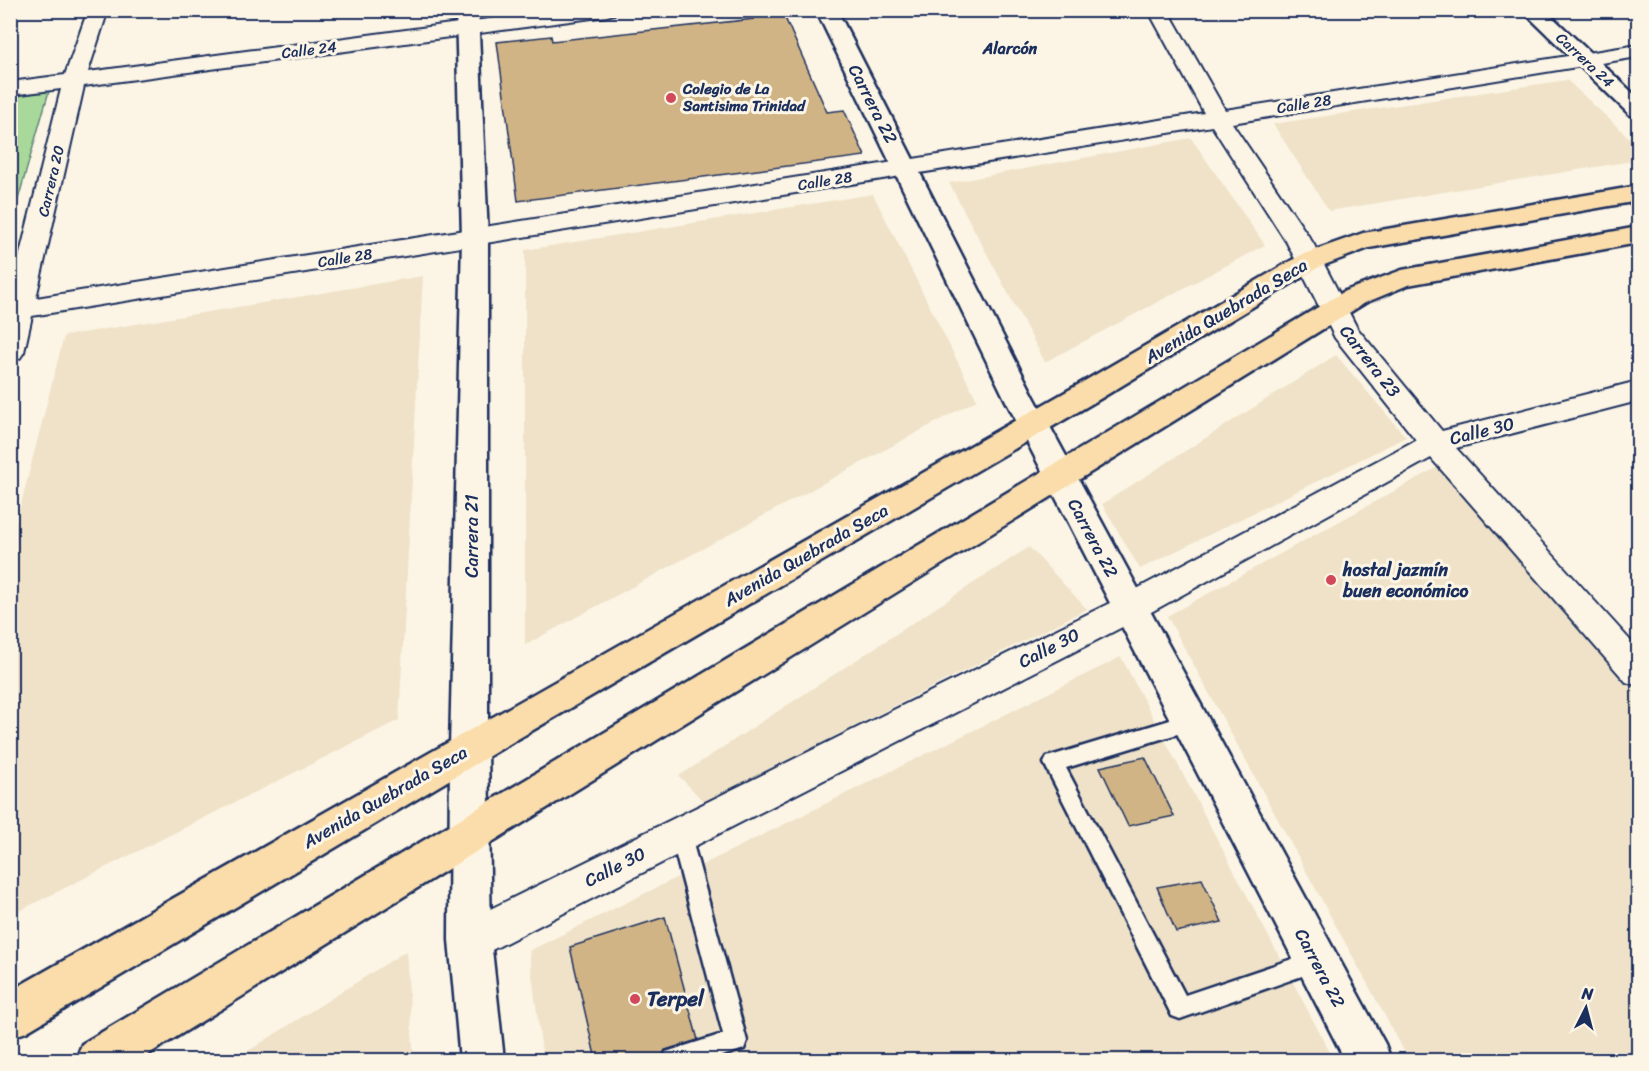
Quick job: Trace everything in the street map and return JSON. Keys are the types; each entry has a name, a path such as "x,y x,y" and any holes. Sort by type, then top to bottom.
{"main road":[{"name":"Avenida Quebrada Seca","path":"10,1016 469,748 1033,424 1310,261 1363,241 1638,194"},
{"path":"98,1060 1060,476 1376,287 1402,278 1638,235"}],"street":[{"name":"Carrera 20","path":"10,352 16,310 74,81 98,10"},
{"name":"Calle 24","path":"10,89 467,20 607,10"},
{"name":"Carrera 22","path":"826,10 1033,424 1369,1060"},
{"name":"Carrera 23","path":"1158,10 1218,118 1310,261 1346,332 1435,443 1638,672"},
{"name":"Carrera 24","path":"1532,10 1638,110"},
{"name":"Carrera 21","path":"467,20 475,237 469,748 470,940 482,1060"},
{"name":"Calle 28","path":"16,310 1638,51"},
{"name":"Calle 30","path":"470,940 1130,608 1435,443 1638,391"}],"lane":[{"path":"1190,722 1054,763 1180,1008 1316,961"},
{"path":"674,1060 736,1041 680,833"}],"shaded area":[{"path":"1567,80 1638,146 1638,160 1329,211 1273,124"},
{"path":"1191,138 1265,245 1045,362 949,183"},
{"path":"873,194 977,400 525,645 525,250"},
{"path":"423,276 399,720 11,915 11,543 64,336"},
{"path":"1336,355 1406,437 1140,569 1102,504"},
{"path":"1438,467 1638,694 1638,1060 1409,1060 1167,616"},
{"path":"1029,547 1087,609 704,802 679,776"},
{"path":"1121,657 1334,1060 543,1060 529,951"},
{"path":"406,951 414,1060 234,1060"}],"green space":[{"path":"49,91 11,224 11,97"}],"building":[{"name":"Colegio de La Santisima Trinidad","path":"782,11 827,112 844,110 865,156 518,201 497,42 551,36 552,41 754,19 752,14"},
{"path":"1145,757 1174,816 1128,826 1100,767"},
{"path":"1202,879 1222,922 1176,932 1157,887"},
{"name":"Terpel","path":"665,917 698,1040 665,1050 661,1060 596,1060 570,947"}],"place":[{"name":"Colegio de La Santisima Trinidad","path":"671,98"},
{"name":"hostal jazmín buen económico","path":"1331,580"},
{"name":"Terpel","path":"635,999"}],"district":[{"name":"Alarcón","path":"1010,48"}]}
